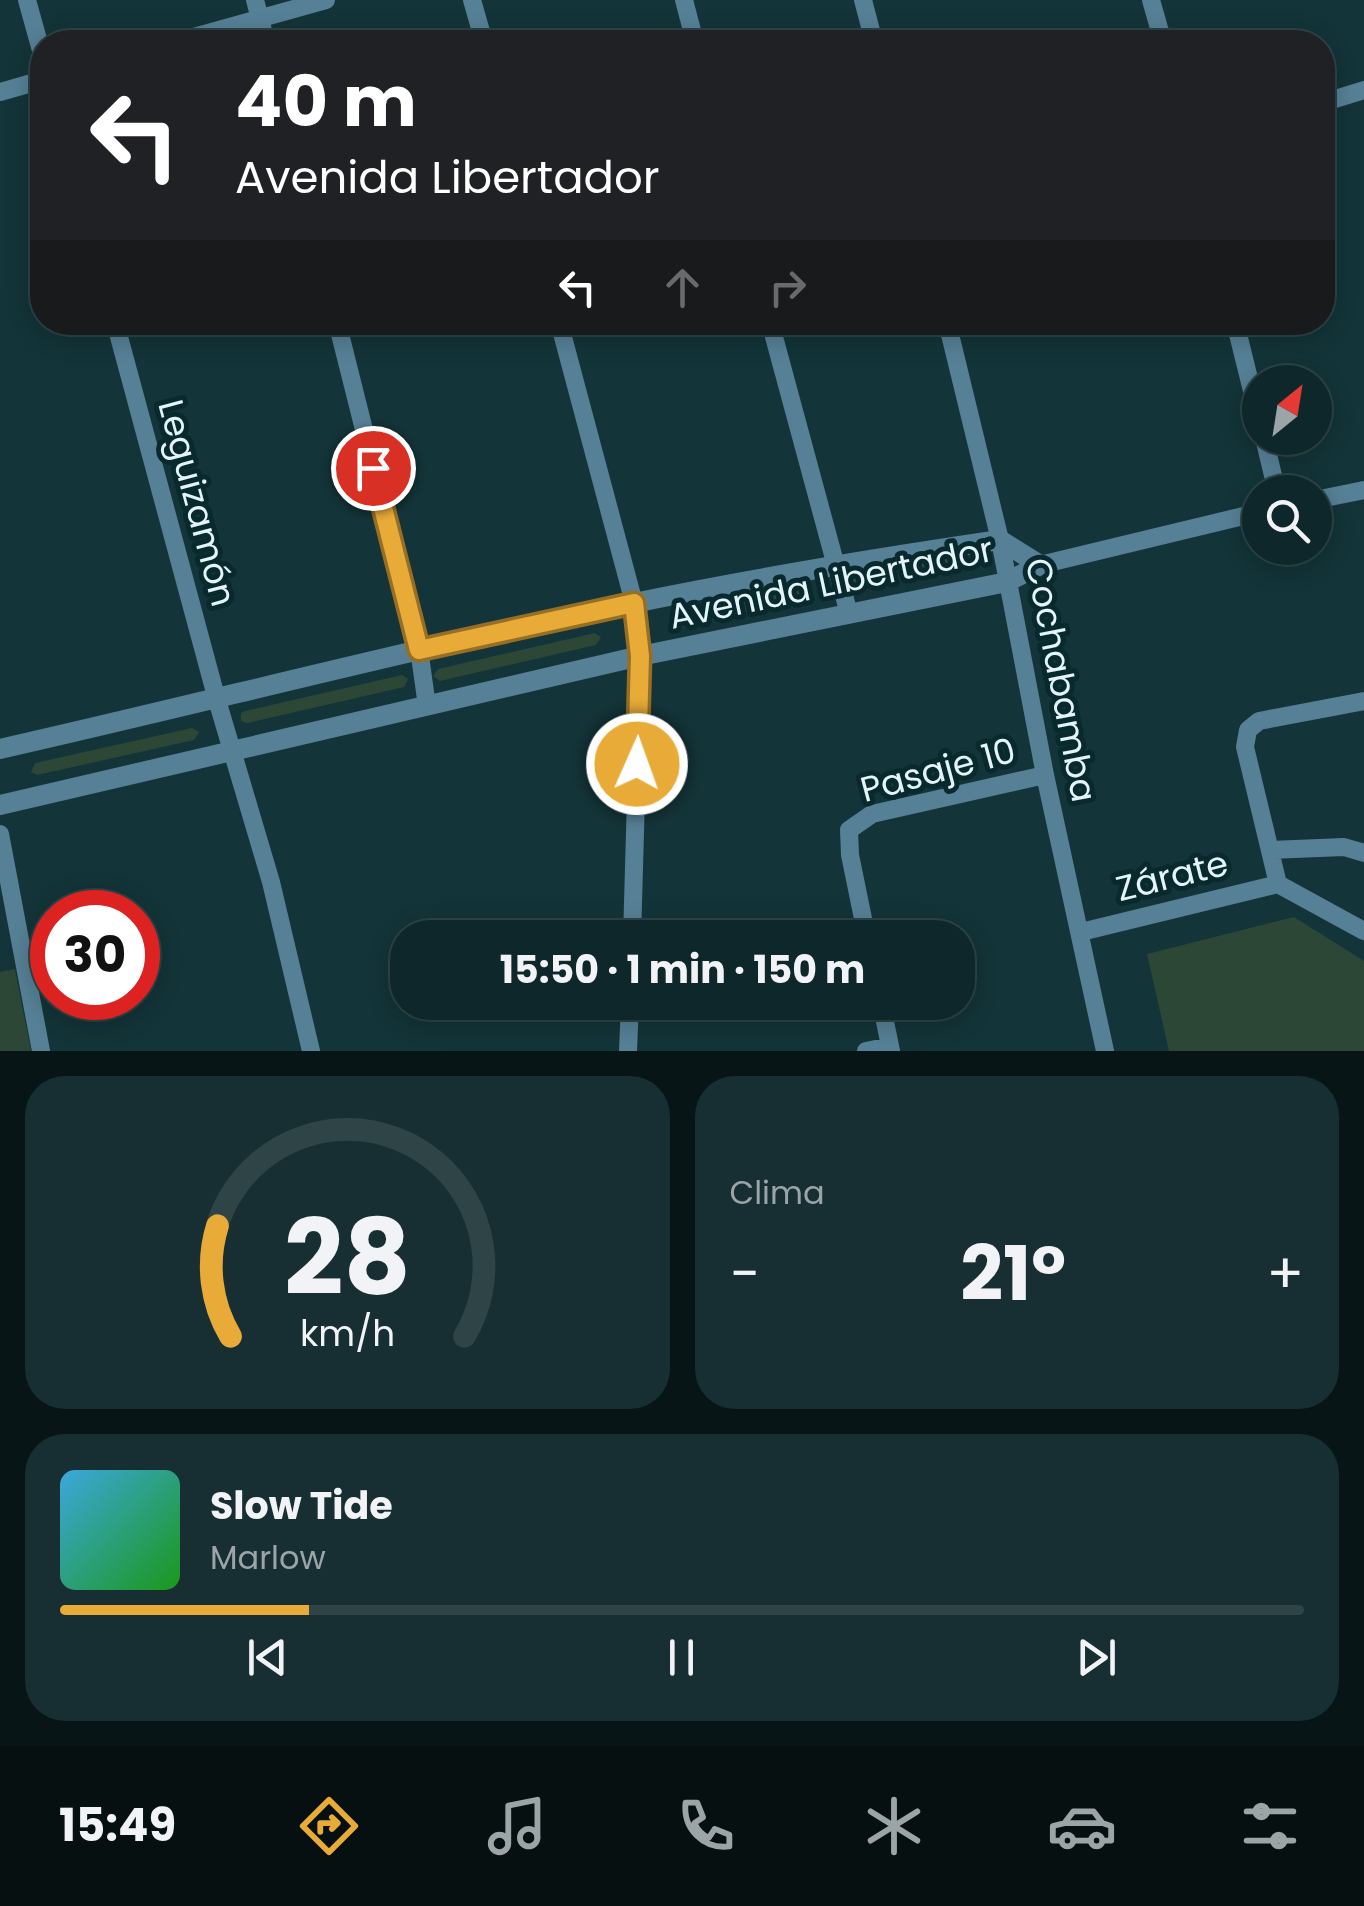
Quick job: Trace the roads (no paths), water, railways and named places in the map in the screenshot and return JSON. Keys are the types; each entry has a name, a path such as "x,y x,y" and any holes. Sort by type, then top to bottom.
{"street":[{"path":"27,0 35,30"},
{"path":"255,0 263,30"},
{"path":"220,30 326,0"},
{"path":"472,0 481,30"},
{"path":"684,0 692,30"},
{"path":"863,0 871,30"},
{"path":"1151,0 1160,30"},
{"path":"0,92 30,83"},
{"path":"1335,98 1364,90"},
{"name":"Leguizamón","path":"119,335 217,700 271,882 311,1051"},
{"path":"340,335 419,650 427,706"},
{"path":"562,335 634,603 640,656 633,920"},
{"path":"773,335 849,614"},
{"name":"Cochabamba","path":"950,335 1000,540 1045,774 1105,1051"},
{"path":"1238,335 1246,365"},
{"path":"1332,497 1364,490"},
{"path":"1040,564 1242,516"},
{"name":"Avenida Libertador","path":"0,750 419,650 634,603 835,565 1000,540 1040,564 1008,582 640,656 0,805"},
{"path":"1364,701 1260,722 1248,730 1245,747 1278,884 1364,931"},
{"name":"Pasaje 10","path":"863,920 849,830 872,814 1045,774"},
{"path":"0,834 41,1051"},
{"path":"1270,850 1344,847 1364,853"},
{"name":"Zárate","path":"1081,932 1278,884"},
{"path":"628,1051 629,1020"},
{"path":"866,1051 891,1049 885,1020"}]}
